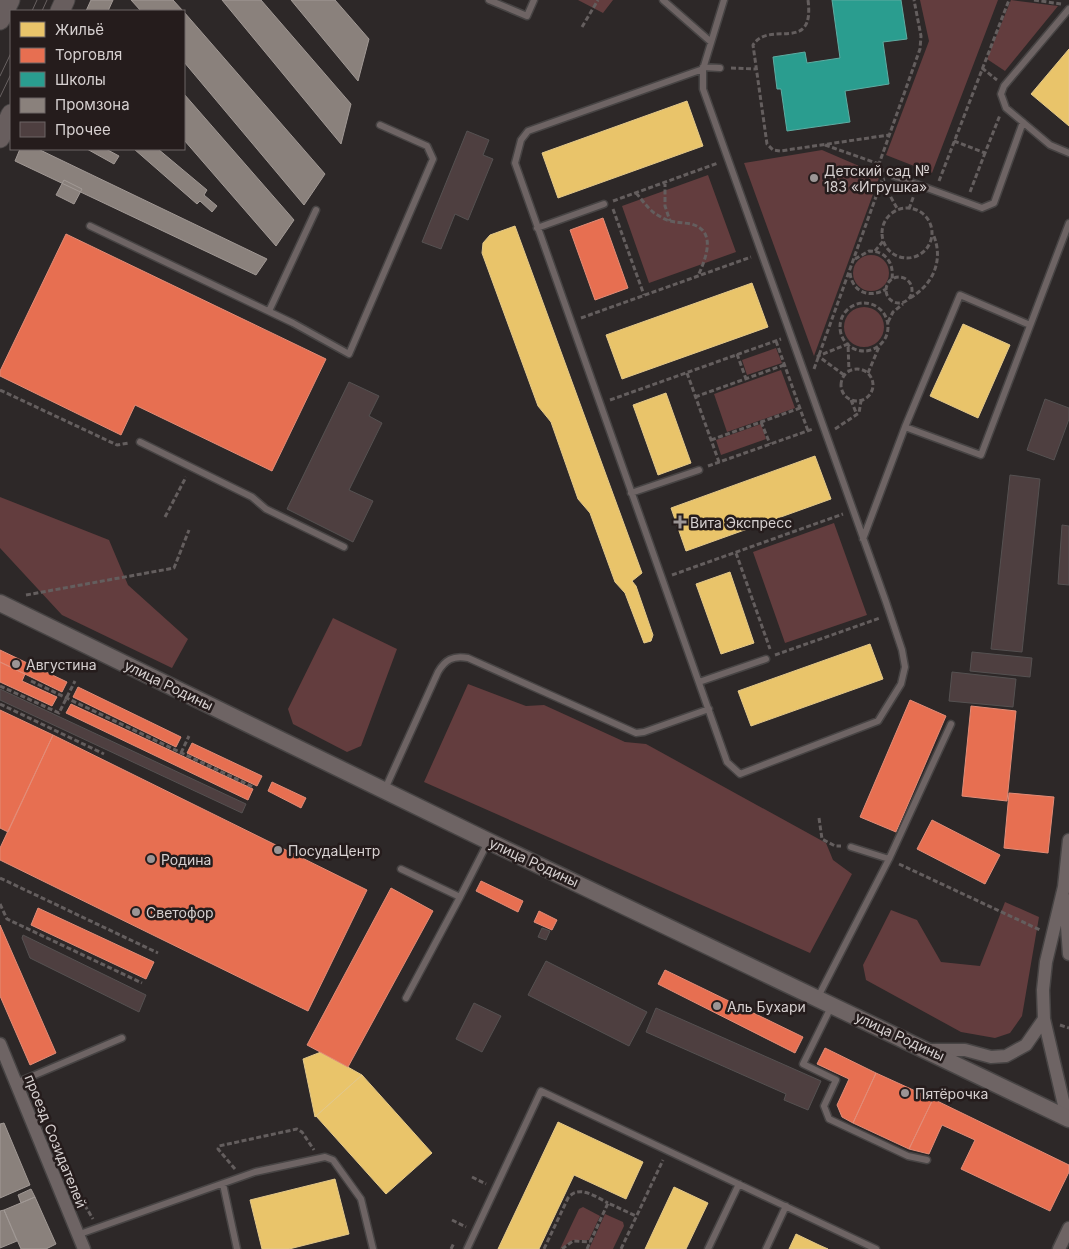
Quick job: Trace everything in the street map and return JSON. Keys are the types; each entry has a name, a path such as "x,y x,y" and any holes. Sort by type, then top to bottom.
{"main road":[{"path":"0,20 10,0"},
{"path":"0,138 10,116"}],"street":[{"name":"улица Родины","path":"0,603 488,840 1068,1118"},
{"path":"1068,1118 1044,1019 1046,962 1064,886 1069,840"},
{"path":"1064,886 1069,954"},
{"path":"929,1050 965,1050 991,1057 1006,1056 1026,1045 1044,1019"},
{"name":"проезд Созидателей","path":"0,1044 84,1249"},
{"path":"1059,1249 1069,1228"}],"lane":[{"path":"489,0 526,16 534,0"},
{"path":"663,0 711,42"},
{"path":"720,68 703,68 525,134 515,156 515,166 727,762 740,774 878,721 901,684 905,674 905,659 703,88 703,68 724,0"},
{"path":"1069,9 1004,86 1001,94 1004,105 1023,122 1050,145 1069,153"},
{"path":"894,179 982,208 994,203 1023,122"},
{"path":"90,226 269,311 349,354 433,158 427,146 380,125"},
{"path":"537,228 604,204"},
{"path":"269,311 316,210"},
{"path":"904,427 981,455 1069,223"},
{"path":"863,539 904,427 960,295 1030,325"},
{"path":"140,442 252,497 266,509 344,547"},
{"path":"632,494 699,470"},
{"path":"385,790 438,672 443,663 452,657 468,658 636,733 709,709"},
{"path":"699,682 766,658"},
{"path":"927,1160 908,1156 829,1119 824,1106 836,1080 803,1064 825,1001 951,724"},
{"path":"406,998 488,840"},
{"path":"851,847 889,859"},
{"path":"402,868 460,897"},
{"path":"16,1083 122,1038"},
{"path":"467,1249 541,1091 876,1249"},
{"path":"77,1235 262,1170 319,1158 333,1160 359,1195 364,1208 372,1249"},
{"path":"223,1184 237,1249"},
{"path":"708,1249 739,1184"},
{"path":"766,1249 786,1206"}],"path":[{"path":"582,27 598,0"},
{"path":"808,0 810,15 803,29 797,32 764,37 756,41 752,51 765,140 770,148 780,151 889,135"},
{"path":"894,179 882,171 879,164 920,49 921,36 914,0"},
{"path":"935,191 1009,0"},
{"path":"1034,0 1069,5"},
{"path":"720,68 755,69"},
{"path":"982,68 1004,86"},
{"path":"966,202 1004,105"},
{"path":"954,141 986,154"},
{"path":"825,145 879,164"},
{"path":"644,295 610,202 728,160"},
{"path":"808,385 883,179 894,179"},
{"path":"665,182 665,206 670,222"},
{"path":"880,187 890,194 898,210"},
{"path":"636,192 654,213 670,222 696,226 707,239 708,253 698,276"},
{"path":"868,374 872,358 886,338 888,322 896,309 925,288 934,273 938,256 932,231 930,223 918,211 909,208 898,210 887,219 884,226 884,240 893,254 908,258 923,253 932,239 932,231"},
{"path":"875,251 884,240"},
{"path":"850,270 853,286 866,294 873,294 886,289 892,279 892,265 888,258 875,251 862,253 853,262"},
{"path":"570,321 761,253"},
{"path":"892,279 899,277 906,279 911,284 910,298"},
{"path":"886,289 887,296 892,301 898,304 905,302"},
{"path":"866,294 866,303"},
{"path":"849,371 848,344 841,332 842,318 852,306 866,303 880,308 888,322"},
{"path":"600,404 791,336"},
{"path":"776,341 808,431"},
{"path":"818,356 848,344"},
{"path":"848,344 861,351 868,351 881,344"},
{"path":"738,354 746,379"},
{"path":"818,356 844,376"},
{"path":"696,397 784,365"},
{"path":"851,400 861,401 871,392 872,379 868,374 856,369 849,371 841,381 842,392 851,400 857,415"},
{"path":"687,372 719,462"},
{"path":"0,390 117,445 140,442"},
{"path":"826,435 857,415 861,409 861,401"},
{"path":"711,440 800,408"},
{"path":"762,422 770,444"},
{"path":"699,470 822,425"},
{"path":"165,517 191,467"},
{"path":"662,579 853,511"},
{"path":"26,595 174,568 189,530"},
{"path":"736,553 773,656 890,614"},
{"path":"31,681 253,787"},
{"path":"0,686 60,713 75,681"},
{"path":"0,704 104,754"},
{"path":"181,752 189,736"},
{"path":"819,818 822,839 835,846 851,847"},
{"path":"889,859 1041,930"},
{"path":"0,878 158,954"},
{"path":"0,904 6,920 142,983"},
{"path":"228,1161 218,1149 219,1146 297,1129 302,1132 319,1158"},
{"path":"621,1249 667,1150"},
{"path":"73,1185 99,1228"},
{"path":"545,1249 572,1193 584,1191 636,1216"},
{"path":"587,1249 608,1203"},
{"path":"562,1249 573,1241 590,1242"},
{"path":"451,1249 454,1242"}],"shaded area":[{"path":"578,0 613,0 603,13"},
{"path":"920,0 998,0 932,173 886,155 929,41"},
{"path":"1011,0 1058,6 1005,71 987,59"},
{"path":"822,150 880,175 814,356 744,163"},
{"path":"708,175 736,252 649,283 622,206"},
{"path":"871,255 878,256 884,260 888,266 888,280 884,286 878,290 871,291 864,290 858,286 854,280 853,273 854,266 858,260 864,256"},
{"path":"860,307 868,307 875,310 881,316 884,327 881,338 875,344 868,347 860,347 853,344 847,338 844,331 844,323 847,316 853,310"},
{"path":"776,348 782,363 747,375 742,360"},
{"path":"781,370 795,408 727,432 714,394"},
{"path":"761,424 766,439 721,455 716,440"},
{"path":"0,497 109,540 128,585 188,639 172,668 62,615 0,548"},
{"path":"834,523 867,615 785,643 753,552"},
{"path":"333,618 397,649 361,746 347,752 293,724 288,709"},
{"path":"468,684 526,706 544,705 625,742 646,744 826,843 833,860 852,874 810,953 424,782"},
{"path":"1005,902 1039,917 1022,1016 1010,1033 995,1038 961,1032 866,980 863,965 891,910 917,920 941,962 980,966"},
{"path":"583,1207 600,1216 589,1240 573,1240 560,1249 579,1209"},
{"path":"605,1214 623,1222 624,1226 613,1249 589,1249"}],"building: Жильё":[{"path":"1069,49 1069,126 1031,94"},
{"path":"687,101 703,146 558,198 542,153"},
{"path":"515,226 642,573 632,581 636,586 653,635 651,641 644,643 625,593 615,582 590,513 578,499 551,422 538,406 482,253 483,243 490,235"},
{"path":"752,283 768,327 622,379 606,335"},
{"path":"963,324 1010,345 978,418 930,396"},
{"path":"666,393 691,463 658,475 633,405"},
{"path":"815,456 831,499 686,551 671,508"},
{"path":"730,572 754,643 721,654 696,584"},
{"path":"870,644 883,679 751,726 738,691"},
{"path":"321,1052 362,1075 315,1117 303,1059"},
{"path":"362,1075 432,1153 386,1194 316,1116"},
{"path":"558,1122 643,1162 626,1199 574,1175 539,1249 498,1249"},
{"path":"335,1179 349,1234 289,1249 262,1249 250,1200"},
{"path":"674,1187 708,1203 686,1249 645,1249"},
{"path":"796,1234 819,1245 828,1249 789,1249"}],"building: Торговля":[{"path":"603,218 628,288 595,300 570,230"},
{"path":"66,234 326,359 272,471 135,405 121,435 0,376 0,371"},
{"path":"0,650 67,682 62,692 0,662"},
{"path":"0,662 25,674 22,681 57,697 52,706 0,682"},
{"path":"78,687 181,737 176,747 73,697"},
{"path":"910,700 946,716 896,832 860,817"},
{"path":"71,704 253,789 248,800 66,713"},
{"path":"971,706 1016,711 1007,801 962,796"},
{"path":"0,710 53,735 8,832 0,828"},
{"path":"53,735 367,890 308,1011 0,860 0,848"},
{"path":"192,743 262,776 257,786 187,753"},
{"path":"272,782 306,798 301,808 268,791"},
{"path":"1009,793 1054,797 1048,853 1004,848"},
{"path":"932,820 1000,855 985,884 917,849"},
{"path":"481,881 523,901 518,912 476,891"},
{"path":"391,888 433,911 348,1067 307,1045"},
{"path":"38,908 154,962 146,979 31,925"},
{"path":"539,911 557,920 552,930 534,922"},
{"path":"0,925 56,1053 30,1065 0,996"},
{"path":"665,970 803,1037 795,1053 658,984"},
{"path":"825,1048 876,1073 853,1123 842,1117 837,1105 849,1079 817,1064"},
{"path":"876,1073 933,1099 909,1149 853,1123"},
{"path":"933,1099 1069,1165 1069,1172 1050,1211 961,1169 975,1140 942,1125 929,1154 909,1149"}],"building: Школы":[{"path":"832,0 901,0 907,39 883,42 889,84 845,91 850,122 787,131 781,89 777,89 773,57 805,52 807,63 840,58"}],"building: Промзона":[{"path":"91,0 113,0 108,10 86,10"},
{"path":"131,0 173,0 182,10 140,10"},
{"path":"222,0 261,0 351,104 341,144"},
{"path":"291,0 335,0 369,39 358,81"},
{"path":"185,13 325,174 304,205 185,63"},
{"path":"185,95 294,220 276,246 185,141"},
{"path":"20,150 40,150 267,259 256,275 15,161"},
{"path":"89,150 108,150 119,156 114,164"},
{"path":"135,150 159,150 207,190 204,195 217,206 212,212 200,201 197,204"},
{"path":"64,180 82,189 74,204 56,195"},
{"path":"4,1123 30,1185 0,1198 0,1124"},
{"path":"31,1189 35,1197 21,1203 18,1195"},
{"path":"35,1197 56,1244 46,1249 21,1249 4,1210"},
{"path":"4,1210 17,1241 0,1248 0,1211"}],"building: Прочее":[{"path":"467,131 489,140 483,155 493,159 468,220 455,214 441,249 422,242"},
{"path":"349,382 379,396 369,416 382,423 349,490 373,501 353,542 287,509"},
{"path":"1045,399 1069,408 1069,419 1054,460 1027,450"},
{"path":"1010,475 1040,479 1022,652 991,649"},
{"path":"1062,525 1069,526 1069,585 1058,584"},
{"path":"972,652 1032,658 1030,677 970,671"},
{"path":"952,672 1016,679 1013,707 949,701"},
{"path":"0,689 246,804 242,813 0,700"},
{"path":"542,928 550,931 546,940 538,937"},
{"path":"23,935 146,995 139,1012 30,958 22,938"},
{"path":"546,961 647,1012 629,1046 528,995"},
{"path":"474,1003 501,1016 482,1052 456,1039"},
{"path":"656,1008 821,1081 808,1110 784,1100 786,1094 646,1032"}],"tram line":[{"path":"32,10 37,0"},
{"path":"42,10 47,0"},
{"path":"0,76 10,55"},
{"path":"0,97 10,76"}],"place":[{"name":"Детский сад № 183 «Игрушка»","path":"814,178"},
{"name":"Вита Экспресс","path":"680,522"},
{"name":"Августина","path":"16,664"},
{"name":"ПосудаЦентр","path":"278,850"},
{"name":"Родина","path":"151,859"},
{"name":"Светофор","path":"136,912"},
{"name":"Аль Бухари","path":"717,1006"},
{"name":"Пятёрочка","path":"905,1093"}]}
